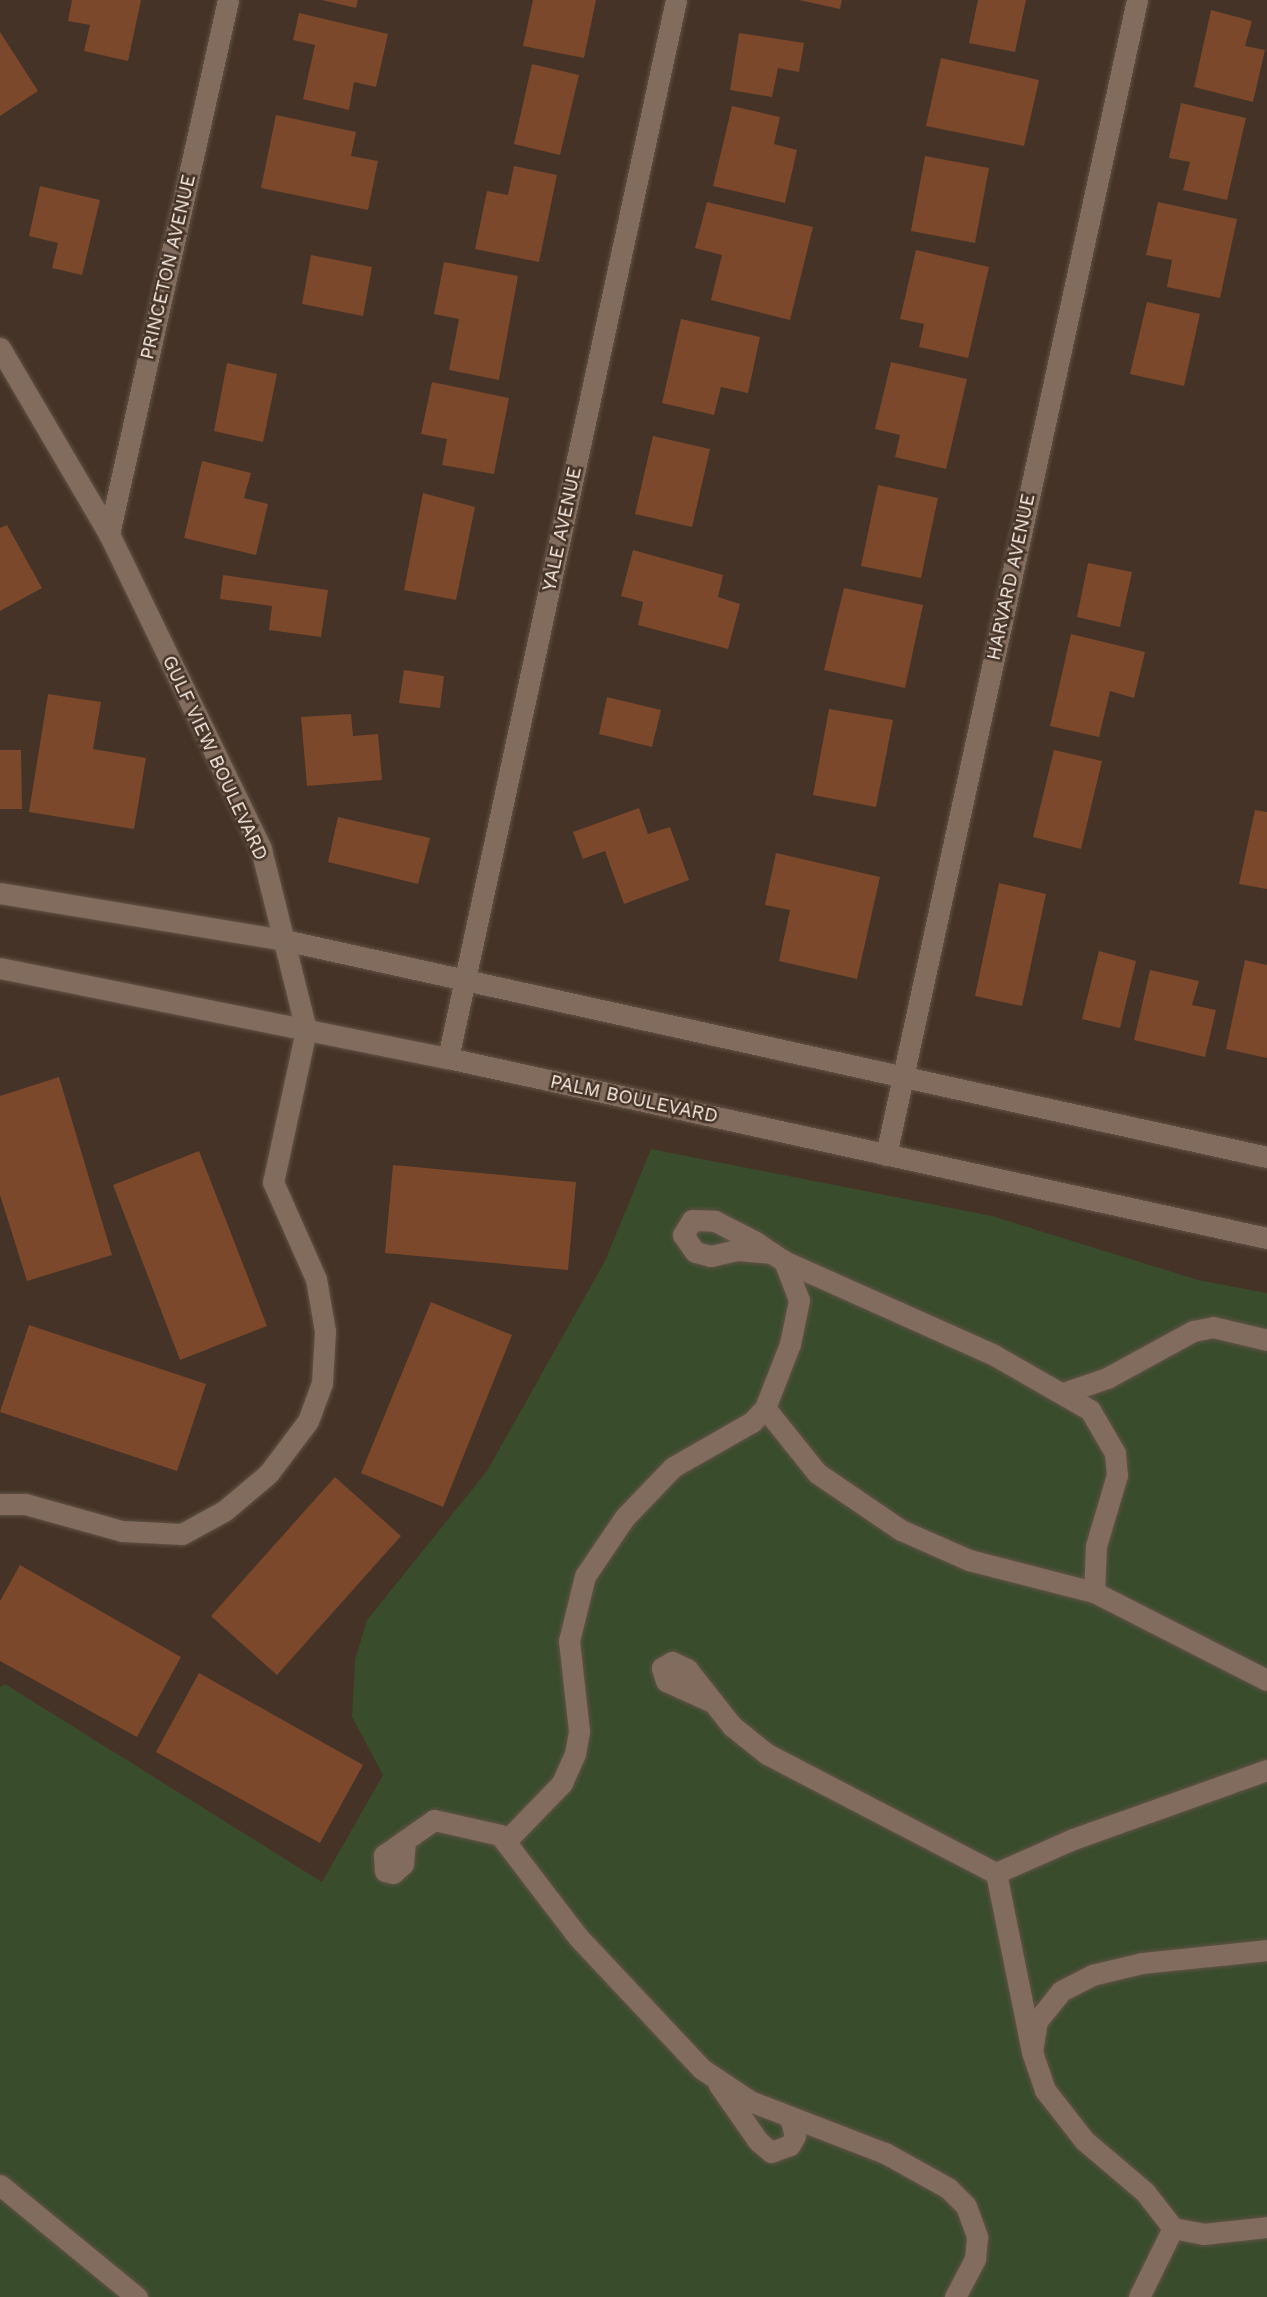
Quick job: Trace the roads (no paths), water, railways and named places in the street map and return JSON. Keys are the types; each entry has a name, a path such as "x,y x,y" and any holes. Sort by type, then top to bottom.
{"street":[{"name":"PRINCETON AVENUE","path":"109,534 228,0"},
{"name":"YALE AVENUE","path":"448,1058 676,0"},
{"name":"HARVARD AVENUE","path":"886,1155 1137,0"},
{"name":"GULF VIEW BOULEVARD","path":"0,348 109,534 261,849 306,1030 273,1182 316,1279 325,1331 322,1383 308,1421 268,1474 224,1511 182,1534 122,1531 25,1504 0,1504"},
{"path":"0,893 284,940 464,983 1267,1157"},
{"name":"PALM BOULEVARD","path":"0,968 448,1058 1267,1238"},
{"path":"508,1840 562,1783 575,1754 579,1731 569,1641 585,1576 625,1517 673,1467 752,1422 765,1408 790,1343 799,1300 778,1257 1066,1392 1100,1422 1115,1453 1111,1505 1093,1558 1094,1591"},
{"path":"1066,1392 1107,1378 1193,1331 1213,1327 1267,1340"},
{"path":"765,1408 807,1464 901,1530 970,1560 1094,1591 1267,1680"},
{"path":"710,1700 767,1754 996,1873"},
{"path":"996,1873 1073,1839 1267,1770"},
{"path":"405,1841 417,1828 447,1819 508,1840 578,1937 679,2048 714,2078 790,2118 885,2153 958,2198 975,2226 978,2247 955,2297"},
{"path":"996,1873 1032,2052 1045,2091 1063,2116 1145,2192 1172,2228 1203,2234 1267,2227"},
{"path":"1032,2052 1043,2010 1077,1981 1142,1963 1267,1950"},
{"path":"714,2078 764,2148 781,2151 790,2145 795,2136 790,2118"},
{"path":"0,2185 137,2297"},
{"path":"1139,2297 1172,2228"}]}
